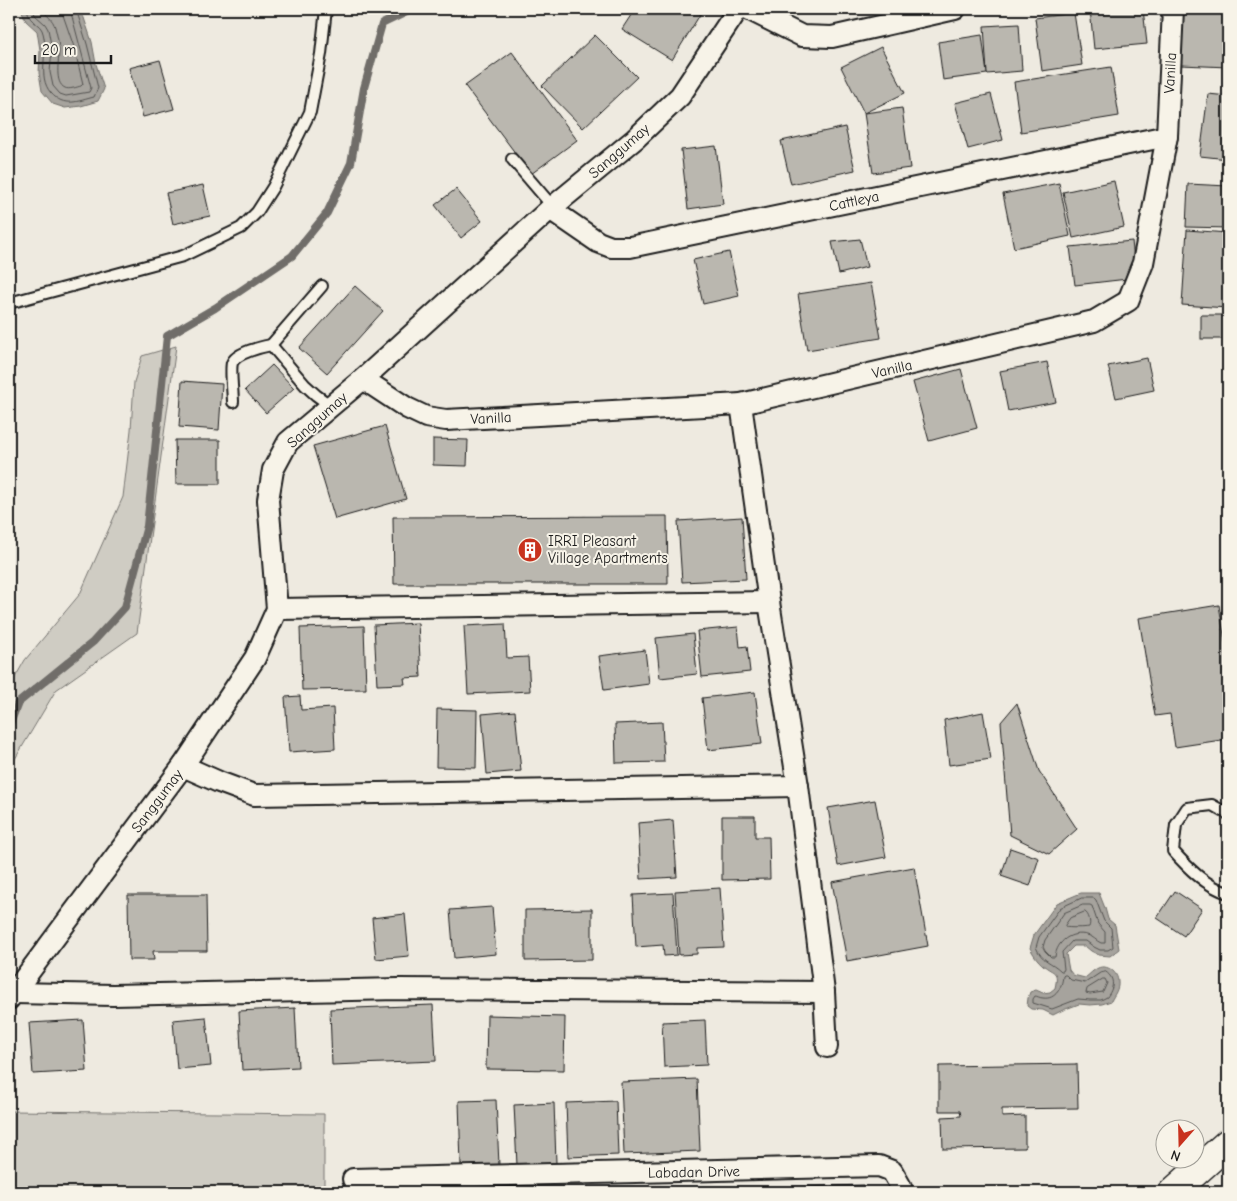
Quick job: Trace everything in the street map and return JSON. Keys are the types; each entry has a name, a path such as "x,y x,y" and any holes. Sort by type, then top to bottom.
{"street":[{"name":"Sanggumay","path":"11,996 183,766 255,658 277,609 268,500 273,470 288,442 363,379 552,208 635,139 680,96 738,9"},
{"path":"748,9 802,36 832,37 955,9"},
{"name":"Vanilla","path":"363,379 408,408 426,417 446,420 741,404 1094,321 1128,301 1143,263 1167,136 1173,9"},
{"name":"Cattleya","path":"552,208 598,242 611,248 630,247 1167,136"},
{"path":"741,404 769,602 798,786 824,992 827,1047"},
{"path":"277,609 769,602"},
{"path":"183,766 254,795 798,786"},
{"path":"11,996 398,989 824,992"},
{"path":"1173,1192 1228,1143"},
{"name":"Labadan Drive","path":"353,1179 880,1166 892,1171 901,1187 901,1192"}],"lane":[{"path":"9,303 183,256 241,228 257,212 273,188 310,112 321,54 326,9"},
{"path":"512,159 552,208"},
{"path":"233,402 232,362 237,356 271,346 322,286"},
{"path":"271,346 305,385 331,406"},
{"path":"1228,814 1212,805 1187,808 1176,825 1173,851 1191,871 1220,890 1228,893"}],"shaded area":[{"path":"176,346 137,633 56,690 9,769 9,688 25,660 80,594 123,497 131,430 134,382 142,356"},
{"path":"9,1111 324,1114 324,1192 9,1192"}],"water":[{"path":"21,9 81,9 104,89 98,101 65,108 53,104 42,91 37,31 26,21"},
{"path":"1081,893 1099,893 1108,919 1115,925 1119,949 1110,956 1099,955 1085,946 1074,946 1066,954 1069,970 1073,975 1085,978 1098,968 1108,968 1118,978 1116,992 1111,1001 1102,1004 1079,1004 1053,1015 1043,1010 1031,1009 1027,1006 1030,992 1036,990 1043,993 1050,992 1055,988 1056,978 1055,973 1039,961 1030,948 1034,935 1057,903"}],"building":[{"path":"635,9 693,9 701,13 672,60 622,29"},
{"path":"1090,9 1143,9 1147,44 1094,49"},
{"path":"1183,9 1228,9 1228,67 1181,65"},
{"path":"1074,13 1082,65 1042,71 1035,18"},
{"path":"1019,24 1022,71 987,74 984,26"},
{"path":"595,35 637,77 583,128 542,86"},
{"path":"982,35 987,74 943,80 938,42"},
{"path":"881,47 905,93 864,113 841,67"},
{"path":"512,52 577,140 531,174 465,86"},
{"path":"160,60 174,109 143,117 129,68"},
{"path":"1111,67 1119,116 1021,132 1014,82"},
{"path":"991,94 1003,140 968,149 955,103"},
{"path":"1208,94 1228,96 1228,159 1200,156"},
{"path":"902,108 910,168 873,173 864,113"},
{"path":"845,127 855,170 791,184 781,141"},
{"path":"716,146 723,204 688,209 681,150"},
{"path":"1114,181 1124,227 1073,238 1063,192"},
{"path":"1059,183 1070,236 1014,248 1003,194"},
{"path":"1188,184 1228,186 1228,228 1186,227"},
{"path":"203,185 210,216 173,224 166,193"},
{"path":"456,189 482,221 461,238 435,205"},
{"path":"1187,230 1228,233 1228,308 1182,305"},
{"path":"860,239 867,267 839,274 832,242"},
{"path":"1132,241 1136,278 1075,285 1070,247"},
{"path":"729,252 739,296 703,304 693,260"},
{"path":"871,283 881,338 807,350 798,294"},
{"path":"355,286 383,311 327,373 299,348"},
{"path":"1201,315 1228,315 1228,339 1201,339"},
{"path":"1147,358 1154,390 1116,398 1108,366"},
{"path":"1047,362 1056,402 1008,411 1000,371"},
{"path":"272,365 294,388 266,413 245,390"},
{"path":"961,369 977,428 929,441 913,382"},
{"path":"182,381 222,384 219,430 179,427"},
{"path":"385,426 406,499 335,519 313,446"},
{"path":"433,439 468,440 467,466 433,465"},
{"path":"175,440 220,440 220,484 176,484"},
{"name":"IRRI Pleasant Village Apartments","path":"667,516 668,584 394,584 393,517"},
{"path":"742,517 746,579 682,582 678,521"},
{"path":"1219,605 1228,659 1228,704 1225,705 1228,739 1175,747 1170,714 1155,716 1139,618"},
{"path":"418,623 421,677 404,678 405,684 377,685 374,625"},
{"path":"505,624 507,658 528,657 530,691 468,694 464,626"},
{"path":"364,626 366,689 302,690 300,628"},
{"path":"738,627 740,647 747,646 750,672 702,677 697,631"},
{"path":"693,634 697,674 660,678 656,638"},
{"path":"645,650 649,684 604,690 599,656"},
{"path":"755,692 762,744 708,750 702,698"},
{"path":"300,696 301,710 333,708 335,749 289,752 285,697"},
{"path":"1017,703 1039,771 1077,829 1049,854 1010,835 1001,722"},
{"path":"437,709 477,710 476,768 436,767"},
{"path":"515,711 521,771 487,774 482,714"},
{"path":"983,712 991,759 949,765 944,720"},
{"path":"662,722 664,762 616,763 615,724"},
{"path":"875,800 886,857 838,866 828,808"},
{"path":"722,816 755,816 755,837 769,837 770,879 722,880"},
{"path":"673,820 677,877 641,879 638,823"},
{"path":"1010,848 1039,858 1030,886 1001,876"},
{"path":"914,867 928,946 847,961 832,882"},
{"path":"720,888 724,947 697,948 697,954 679,955 675,891"},
{"path":"1175,891 1202,909 1184,936 1157,918"},
{"path":"673,893 677,955 664,956 663,945 636,947 633,895"},
{"path":"128,895 206,895 207,951 153,951 154,960 129,960"},
{"path":"492,907 496,954 454,958 450,910"},
{"path":"592,909 592,960 525,961 525,910"},
{"path":"405,914 409,956 376,959 372,918"},
{"path":"433,1005 436,1061 332,1065 330,1009"},
{"path":"295,1008 298,1067 242,1070 239,1011"},
{"path":"487,1015 565,1017 564,1070 486,1069"},
{"path":"206,1017 211,1066 177,1069 173,1020"},
{"path":"83,1020 87,1071 33,1074 29,1023"},
{"path":"705,1020 707,1065 664,1067 662,1022"},
{"path":"1077,1064 1078,1108 1002,1109 1002,1117 1025,1116 1025,1148 943,1149 942,1117 961,1116 960,1111 939,1111 939,1066"},
{"path":"697,1079 700,1151 624,1154 621,1082"},
{"path":"496,1100 499,1165 461,1166 459,1101"},
{"path":"616,1101 618,1155 568,1157 566,1103"},
{"path":"554,1103 556,1163 517,1165 514,1105"},
{"path":"482,1184 524,1186 524,1192 482,1192"},
{"path":"863,1185 863,1192 770,1192 770,1188"},
{"path":"630,1190 631,1192 587,1192"}],"waterway":[{"path":"9,726 18,703 93,642 125,607 147,526 167,336 215,308 292,256 327,213 351,163 364,88 382,24 413,9"}],"place":[{"name":"IRRI Pleasant Village Apartments","path":"530,550"}]}
